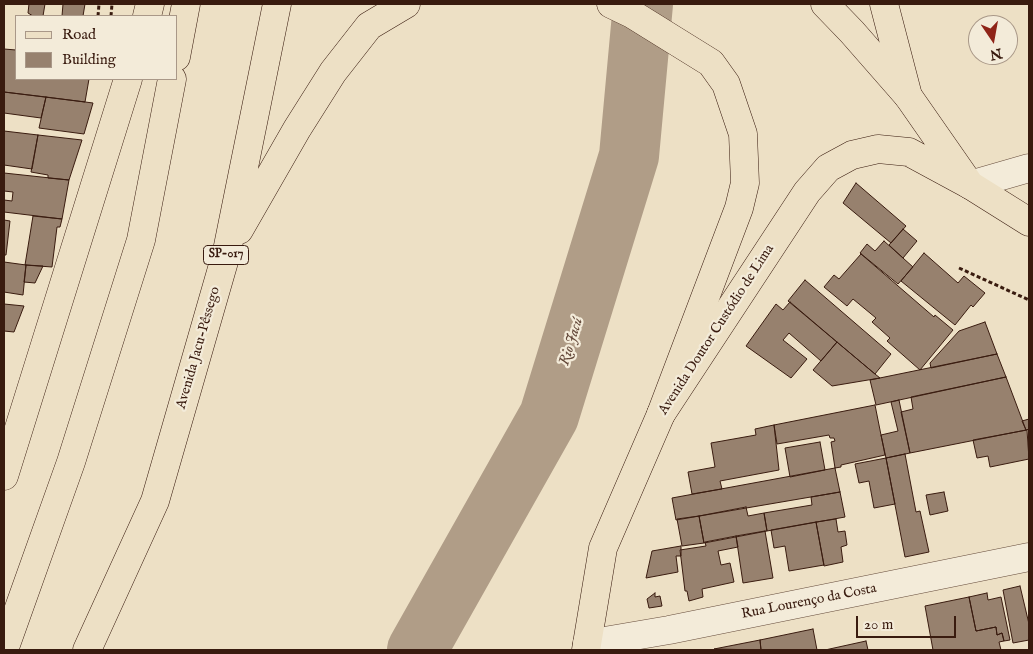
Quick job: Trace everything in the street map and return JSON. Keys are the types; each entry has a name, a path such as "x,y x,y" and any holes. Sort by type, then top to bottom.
{"main road":[{"path":"178,46 186,4"},
{"name":"Avenida Jacu-Pêssego","path":"87,650 155,501 228,250 277,4"},
{"path":"228,250 297,129 333,72 369,26 406,4"},
{"path":"611,4 647,22 710,63 726,84 743,134 745,183 739,208 661,414"},
{"path":"825,4 908,96 970,185"},
{"path":"884,4 908,96"},
{"path":"4,476 128,80"},
{"path":"4,650 71,462 141,240 172,80"},
{"name":"Avenida Doutor Custódio de Lima","path":"587,647 603,548 661,414 807,192 828,168 852,155 878,149 909,152 970,185 1029,222"}],"street":[{"path":"970,185 1029,168"},
{"name":"Rua Lourenço da Costa","path":"587,647 1029,558"}],"path":[{"path":"959,268 1029,300"}],"building":[{"path":"29,4 45,4 43,15 31,15 28,13"},
{"path":"63,4 85,4 83,15 62,15"},
{"path":"4,49 15,50 15,80 89,80 85,102 4,92"},
{"path":"4,92 46,97 41,118 4,113"},
{"path":"46,97 93,103 84,134 39,128"},
{"path":"4,131 38,135 32,169 4,165"},
{"path":"38,135 82,140 69,180 48,178 48,175 31,172"},
{"path":"4,173 69,180 62,219 4,212 4,200 12,201 13,192 4,191"},
{"path":"856,183 906,226 891,243 843,203"},
{"path":"33,216 62,219 60,227 57,227 52,267 25,265"},
{"path":"4,220 10,221 6,255 4,255"},
{"path":"903,229 917,241 903,258 889,245"},
{"path":"884,241 913,267 898,284 860,253 867,244 875,251"},
{"path":"924,253 958,283 964,276 985,293 973,307 971,305 955,325 901,281"},
{"path":"861,254 934,317 935,315 953,330 920,370 887,341 890,338 872,322 876,318 853,299 847,306 824,287 834,275 839,279"},
{"path":"4,262 26,265 23,295 4,292"},
{"path":"26,265 43,266 35,283 24,282"},
{"path":"805,280 891,354 875,374 788,301"},
{"path":"790,302 837,342 821,361 789,333 783,340 807,359 791,378 746,346 776,304 783,310"},
{"path":"4,304 24,306 14,332 4,331"},
{"path":"985,322 997,354 931,368 930,363 959,331"},
{"path":"837,342 880,378 832,386 813,370"},
{"path":"997,354 1006,377 876,405 870,380"},
{"path":"1006,377 1026,430 910,453 901,412 913,409 911,397"},
{"path":"899,400 910,453 886,458 881,435 898,431 891,402"},
{"path":"875,405 885,455 835,468 831,442 835,441 829,435 777,444 774,425"},
{"path":"1029,419 1029,429 1026,430 1022,421"},
{"path":"774,425 779,470 720,481 722,489 692,494 688,472 715,467 711,443 756,435 755,429"},
{"path":"1027,430 1029,459 990,467 988,456 977,458 973,440"},
{"path":"820,442 825,470 790,477 785,448"},
{"path":"905,454 916,512 920,511 929,552 905,557 886,458"},
{"path":"886,458 895,504 874,508 869,481 859,483 855,464"},
{"path":"835,468 840,492 676,520 672,498"},
{"path":"840,492 845,517 767,531 764,513 812,505 811,497"},
{"path":"944,492 948,511 930,515 926,495"},
{"path":"746,507 748,516 764,513 767,531 704,543 699,516"},
{"path":"699,516 704,543 682,546 677,519"},
{"path":"836,519 838,532 845,531 847,545 841,547 843,562 824,566 816,522"},
{"path":"816,522 824,565 789,571 785,546 774,548 771,530"},
{"path":"765,531 773,578 743,583 736,536"},
{"path":"736,536 738,547 718,551 721,565 730,563 734,582 702,589 703,597 689,601 687,591 685,591 680,550 706,546 705,542"},
{"path":"681,546 681,556 676,556 678,572 646,578 652,551"},
{"path":"1020,586 1029,624 1029,640 1013,643 1003,590"},
{"path":"655,593 655,597 660,596 662,606 649,608 647,599"},
{"path":"987,593 988,600 1001,597 1010,640 1004,641 1002,633 997,635 996,627 976,631 969,597"},
{"path":"969,597 976,631 996,627 997,635 1002,633 1004,641 999,642 1001,650 933,650 925,606"},
{"path":"813,629 817,650 761,650 760,640"},
{"path":"760,640 761,650 714,649"},
{"path":"866,641 868,650 825,650"}],"waterway":[{"name":"Rio Jacú","path":"417,650 549,416 629,156 643,4"}]}
